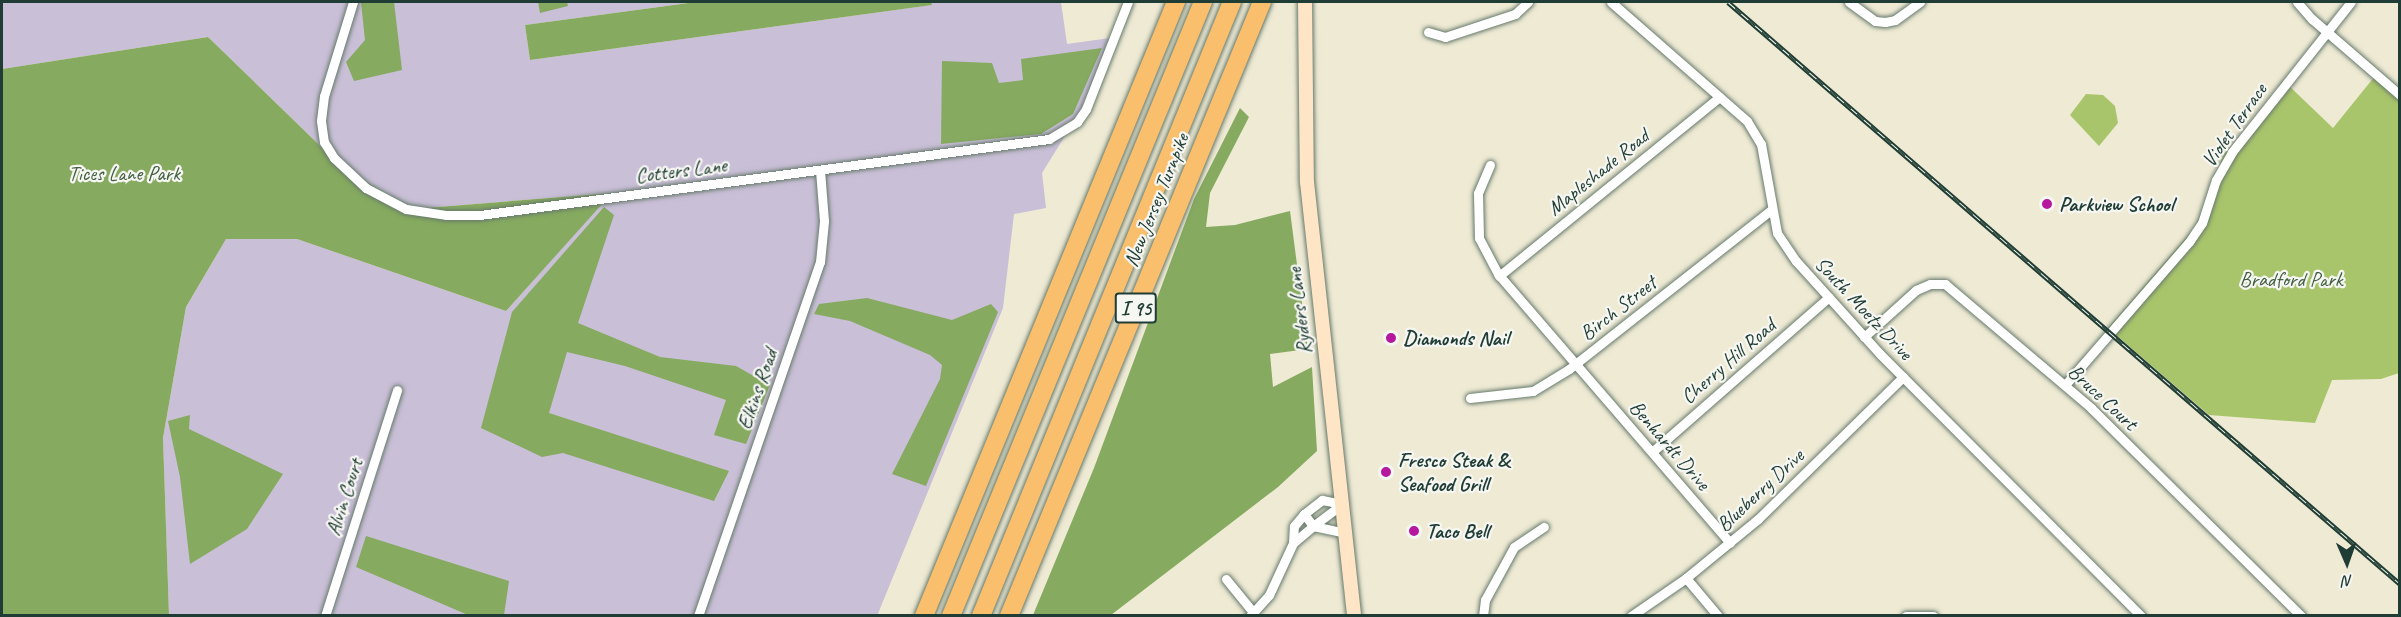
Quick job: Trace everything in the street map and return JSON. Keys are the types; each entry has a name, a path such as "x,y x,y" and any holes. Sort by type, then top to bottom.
{"highway":[{"path":"924,615 1176,2"},
{"name":"New Jersey Turnpike","path":"951,615 1203,2"},
{"name":"New Jersey Turnpike","path":"981,615 1232,2"},
{"name":"New Jersey Turnpike","path":"1009,615 1262,2"}],"main road":[{"name":"Ryders Lane","path":"1305,2 1307,182 1354,615"}],"street":[{"name":"Cotters Lane","path":"353,2 324,96 321,121 324,142 334,158 366,189 406,209 446,215 480,214 1049,139 1064,132 1086,109 1128,2"},
{"path":"1428,32 1445,37 1515,14 1528,2"},
{"name":"South Moetz Drive","path":"1611,2 1747,122 1761,144 1771,210 1777,233 1829,297 1903,377 2141,615"},
{"path":"1849,2 1875,21 1885,22 1895,20 1920,2"},
{"path":"2297,2 2327,33 2400,95"},
{"name":"Violet Terrace","path":"2065,385 2189,242 2202,223 2216,180 2232,152 2351,2"},
{"name":"Mapleshade Road","path":"1499,276 1719,97"},
{"name":"Benhardt Drive","path":"1490,165 1478,193 1479,238 1499,276 1730,543"},
{"name":"Elkins Road","path":"698,615 820,262 824,221 820,170"},
{"name":"Birch Street","path":"1470,398 1533,391 1575,364 1771,210"},
{"name":"Bruce Court","path":"1864,337 1916,290 1930,284 1945,284 2065,385 2301,615"},
{"name":"Cherry Hill Road","path":"1652,452 1829,297"},
{"name":"Blueberry Drive","path":"1631,615 1686,578 1730,543 1903,377"},
{"name":"Alvin Court","path":"325,615 397,390"},
{"path":"1226,579 1251,614 1269,595 1293,543 1294,526 1304,514 1322,500 1342,504"},
{"path":"1293,543 1342,504"},
{"path":"1304,514 1313,526 1345,533"},
{"path":"1483,615 1485,600 1514,547 1544,527"},
{"path":"1686,578 1718,615"},
{"path":"1906,615 1933,615"}],"shaded area":[{"path":"2,2 696,2 525,25 530,60 931,5 931,2 1061,2 1067,44 1110,38 1081,110 1042,173 1046,208 1014,214 1003,308 877,616 169,615 163,438 186,307 226,239 297,239 506,311 611,193 413,209 345,170 208,37 2,69"}],"green space":[{"path":"361,2 394,2 402,70 354,81 346,62 365,40"},
{"path":"538,2 567,2 568,6 540,13"},
{"path":"696,2 931,2 932,5 530,60 525,25"},
{"name":"Tices Lane Park","path":"208,37 345,170 413,209 612,193 506,311 297,239 226,239 186,307 163,438 169,615 2,616 2,69"},
{"path":"1102,48 1073,114 1041,134 941,144 942,61 992,63 999,83 1023,80 1021,59"},
{"name":"Bradford Park","path":"2375,76 2399,93 2399,373 2381,379 2332,380 2315,423 2209,415 2108,328 2196,226 2224,154 2254,124 2283,80 2333,128"},
{"path":"2086,94 2103,95 2115,106 2118,123 2099,146 2070,115"},
{"path":"1240,108 1249,117 1210,193 1206,227 1235,225 1290,211 1308,349 1270,354 1273,387 1312,367 1317,451 1278,487 1111,615 1033,615 1094,468 1194,199"},
{"path":"604,207 614,215 578,323 660,357 736,366 770,385 746,444 714,435 726,400 625,366 567,352 549,413 729,471 714,501 563,453 542,457 481,428 512,312"},
{"path":"867,298 952,320 991,304 998,312 926,486 892,474 940,379 942,365 930,355 850,321 814,314 819,304"},
{"path":"190,415 189,429 283,474 247,529 190,564 180,477 168,421"},
{"path":"366,536 509,581 504,615 468,615 356,567"}],"railway":[{"path":"1728,2 2400,584"}],"place":[{"name":"Parkview School","path":"2047,204"},
{"name":"Diamonds Nail","path":"1391,338"},
{"name":"Fresco Steak & Seafood Grill","path":"1386,472"},
{"name":"Taco Bell","path":"1414,531"}]}
